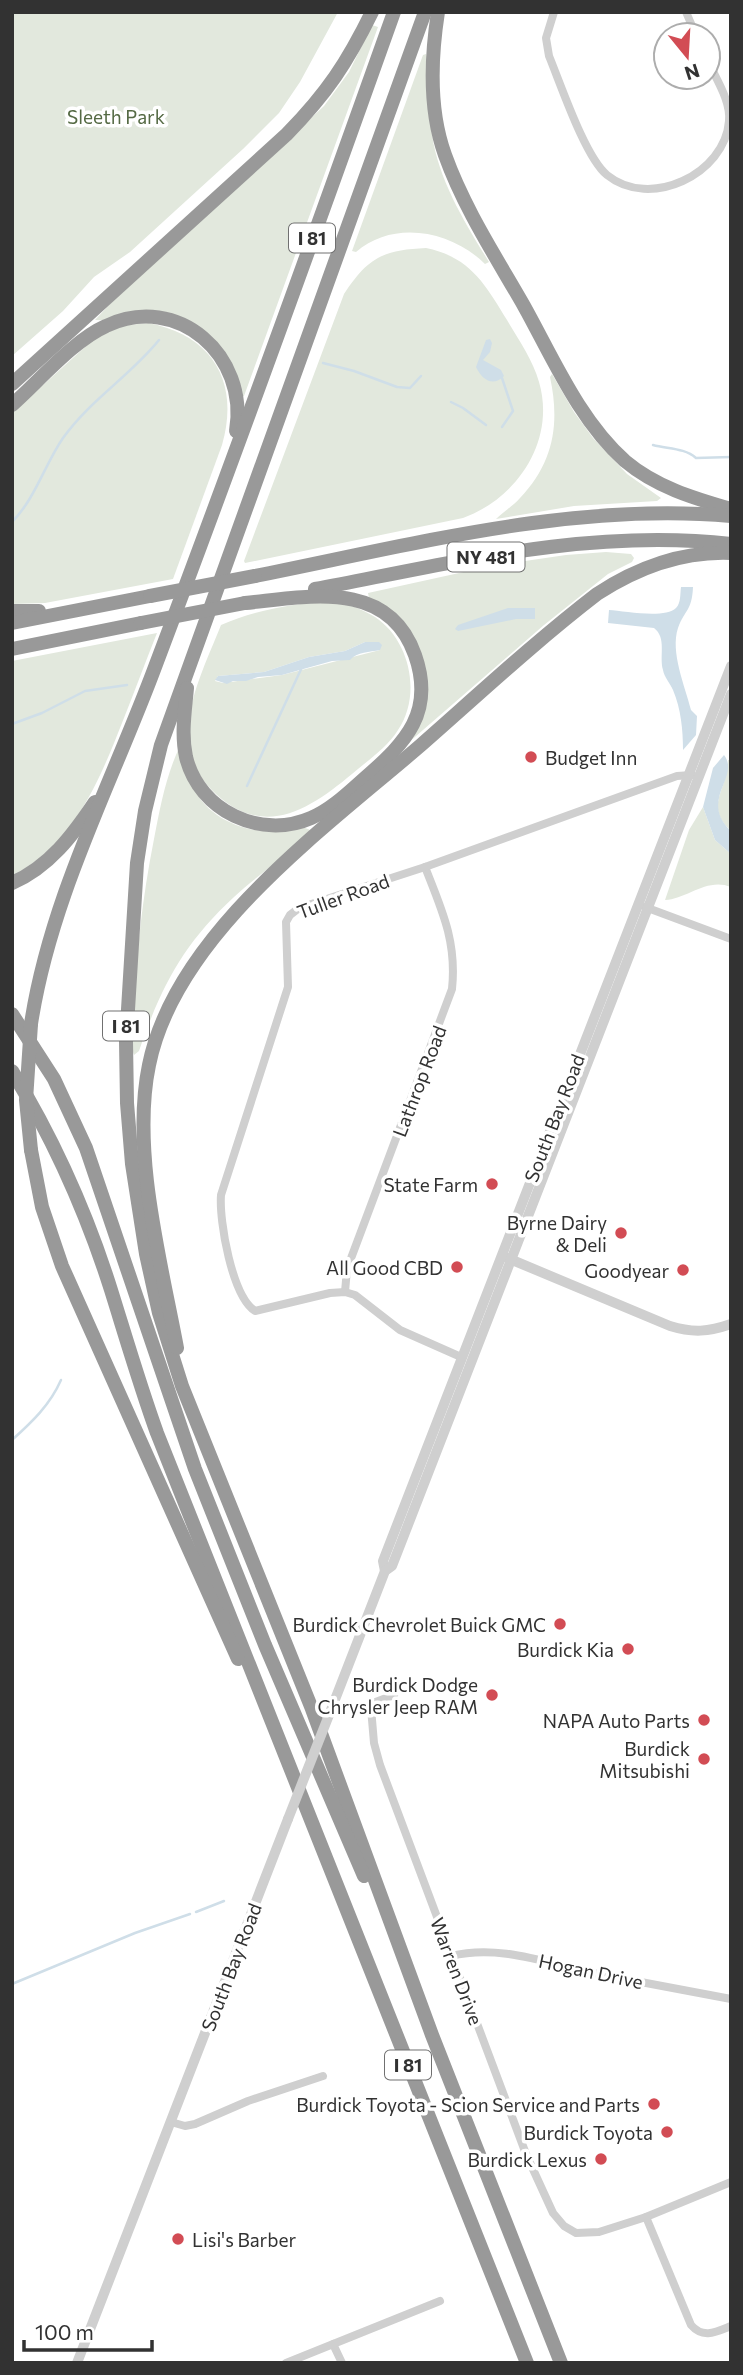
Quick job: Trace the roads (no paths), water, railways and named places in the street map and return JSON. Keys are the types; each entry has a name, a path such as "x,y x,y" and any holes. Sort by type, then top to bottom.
{"highway":[{"path":"12,384 287,134 320,100 345,66 372,12"},
{"name":"I 81","path":"394,12 157,662 57,916 40,976 31,1024 26,1100 31,1150 42,1207 62,1266 227,1636 289,1768 527,2363"},
{"name":"I 81","path":"425,12 161,745 145,811 134,892 126,1026 129,1133 140,1224 163,1330 187,1401 307,1696 432,2035 561,2363"},
{"path":"438,12 435,103 445,155 475,219 579,403 611,446 646,476 681,494 731,509"},
{"path":"12,405 80,343 103,327 137,317 169,319 199,334 216,350 228,368 238,408 238,422 229,464"},
{"name":"NY 481","path":"12,623 470,534 583,517 645,513 731,516"},
{"name":"NY 481","path":"12,649 449,564 550,547 632,540 731,544"},
{"path":"187,1401 149,1187 144,1109 154,1045 168,1008 186,975 217,932 285,865 590,599 622,578 658,564 694,555 731,553"},
{"path":"196,648 187,685 184,716 186,758 198,785 228,814 257,825 268,826 289,825 310,819 339,801 399,747 418,713 421,680 412,648 394,622 375,607 345,597 321,596 245,603"},
{"path":"12,611 90,608"},
{"path":"12,883 41,866 65,843 94,804 120,758"},
{"path":"12,1014 54,1079 86,1148 195,1469 284,1689 432,2035"},
{"path":"12,1071 56,1150 80,1207 111,1289 156,1433 289,1768"}],"street":[{"path":"554,12 546,38 548,56 594,162 609,177 633,190 656,190 702,171 724,144 730,119 722,91"},
{"name":"South Bay Road","path":"77,2363 385,1571 391,1566 506,1257 694,776 731,667"},
{"name":"South Bay Road","path":"694,776 731,694"},
{"name":"Tuller Road","path":"345,1292 330,1293 255,1311 245,1303 224,1239 221,1195 288,987 286,922 290,915 299,908 425,867 677,776 694,776"},
{"name":"Lathrop Road","path":"345,1292 347,1269 453,989 451,938 425,867"},
{"path":"643,906 731,939"},
{"path":"506,1257 670,1326 697,1332 712,1331 731,1324"},
{"name":"South Bay Road","path":"385,1571 383,1561 461,1357 506,1257"},
{"path":"345,1292 355,1295 400,1330 461,1357"},
{"name":"Warren Drive","path":"394,1695 373,1703 371,1708 374,1743 380,1765 545,2198 564,2226 576,2233 590,2234 646,2217"},
{"name":"Hogan Drive","path":"451,1956 471,1951 508,1954 731,1998"},
{"path":"171,2122 185,2126 195,2124 248,2101 323,2076"},
{"path":"731,2182 646,2217 691,2325 697,2333 707,2334 731,2326"},
{"path":"286,2363 440,2301"},
{"path":"333,2344 342,2363"}],"waterway":[{"path":"12,522 27,503 57,448 74,424 159,340"},
{"path":"323,363 397,387 410,388 421,376"},
{"path":"502,378 513,411 502,427"},
{"path":"451,402 486,425"},
{"path":"653,445 682,451 696,458 731,457"},
{"path":"247,786 303,665"},
{"path":"12,724 42,713 85,691 127,685"},
{"path":"12,1440 46,1405 61,1380"},
{"path":"196,1912 224,1901"},
{"path":"12,1984 135,1933 190,1914"}],"place":[{"name":"Budget Inn","path":"531,757"},
{"name":"State Farm","path":"492,1184"},
{"name":"Byrne Dairy & Deli","path":"621,1233"},
{"name":"All Good CBD","path":"457,1267"},
{"name":"Goodyear","path":"683,1270"},
{"name":"Burdick Chevrolet Buick GMC","path":"560,1624"},
{"name":"Burdick Kia","path":"628,1649"},
{"name":"Burdick Dodge Chrysler Jeep RAM","path":"492,1695"},
{"name":"NAPA Auto Parts","path":"704,1720"},
{"name":"Burdick Mitsubishi","path":"704,1759"},
{"name":"Burdick Toyota - Scion Service and Parts","path":"654,2104"},
{"name":"Burdick Toyota","path":"667,2132"},
{"name":"Burdick Lexus","path":"601,2159"},
{"name":"Lisi's Barber","path":"178,2239"}],"park label":[{"name":"Sleeth Park","path":"116,116"}]}
